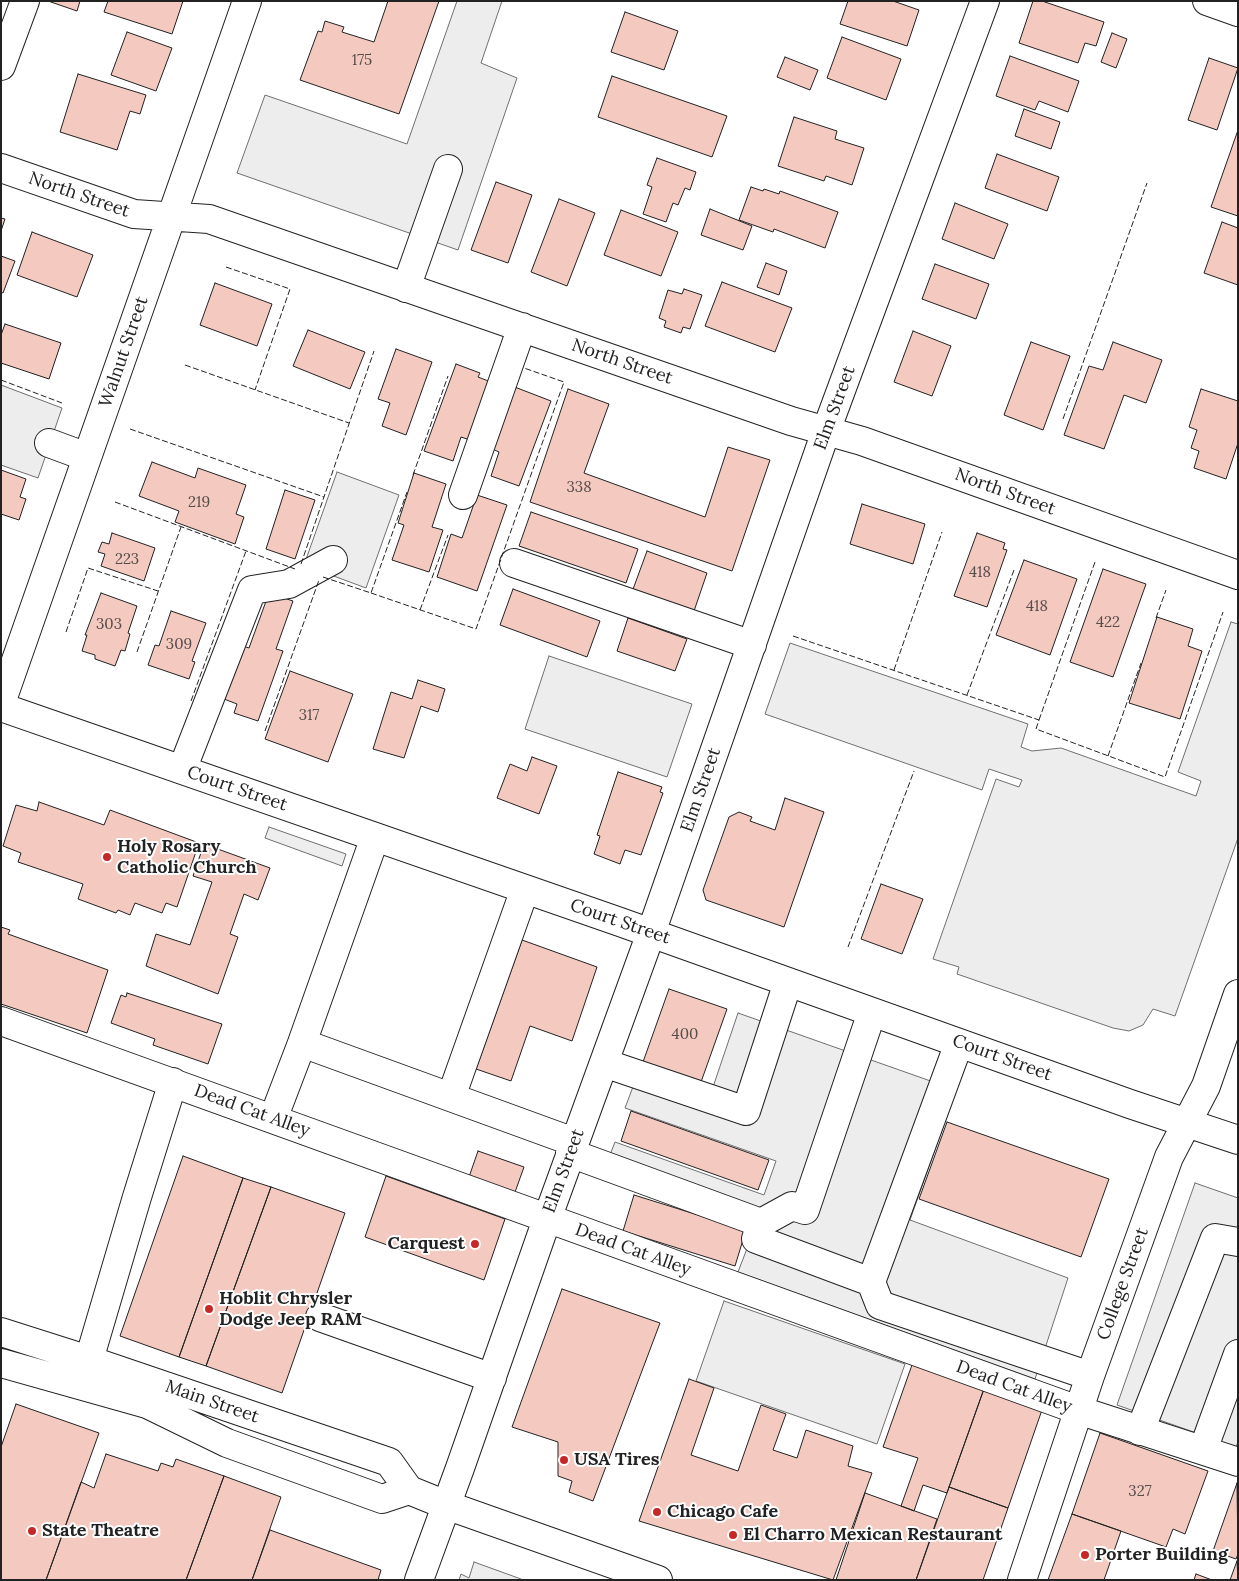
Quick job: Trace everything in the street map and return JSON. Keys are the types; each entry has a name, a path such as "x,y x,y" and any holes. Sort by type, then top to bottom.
{"street":[{"path":"1,66 25,1"},
{"name":"Walnut Street","path":"1,703 247,1"},
{"name":"Elm Street","path":"419,1580 572,1148 651,933 826,431 984,1"},
{"path":"1207,1 1238,12"},
{"name":"North Street","path":"1,168 134,214 209,219 772,414 862,441 1238,575"},
{"path":"406,288 448,169"},
{"path":"463,495 522,327"},
{"path":"49,443 87,457"},
{"path":"182,770 252,590 289,584 333,560"},
{"path":"514,564 752,645"},
{"name":"Court Street","path":"1,707 1238,1140"},
{"path":"273,1119 375,837"},
{"path":"450,1097 525,889"},
{"path":"604,1063 746,1111 788,982"},
{"name":"College Street","path":"1022,1580 1078,1410 1168,1157 1206,1086 1238,994"},
{"path":"758,1231 792,1206 805,1210 872,1012"},
{"name":"Dead Cat Alley","path":"1,1021 1078,1410 1238,1462"},
{"path":"302,1043 450,1097 572,1148 871,1282"},
{"path":"959,1043 871,1282 880,1305 1090,1376"},
{"path":"89,1360 173,1082"},
{"path":"1140,1431 1215,1238 1238,1242"},
{"path":"320,1316 492,1378"},
{"name":"Main Street","path":"1,1332 389,1462 409,1490 382,1499 227,1443 147,1404 1,1363"},
{"path":"1203,1450 1238,1354"},
{"path":"409,1490 446,1505 658,1580"}],"shaded area":[{"path":"457,1 502,1 481,63 517,78 458,250 237,173 265,95 407,144"},
{"path":"1,385 62,408 38,478 1,465"},
{"path":"337,472 399,495 366,588 304,565"},
{"path":"1231,622 1238,624 1238,838 1175,1016 1153,1009 1143,1025 1129,1031 1113,1028 957,974 959,967 933,959 996,779 1019,787 1022,780 989,769 982,790 765,714 790,643 1028,724 1021,747 1032,751 1061,748 1196,796 1201,781 1178,772"},
{"path":"549,656 692,704 667,777 525,729"},
{"path":"269,827 346,854 342,866 265,838"},
{"path":"738,1013 956,1090 910,1220 1068,1278 1035,1379 738,1272 753,1233 601,1178 615,1142 764,1195 776,1161 625,1108 642,1063 713,1087"},
{"path":"1195,1183 1238,1198 1238,1442 1236,1447 1117,1405"},
{"path":"724,1301 905,1364 877,1444 696,1381"},
{"path":"474,1562 521,1580 459,1580 461,1574 469,1578"}],"building":[{"path":"48,1 80,1 77,11"},
{"path":"108,1 183,1 172,34 104,12"},
{"path":"388,1 439,1 399,114 300,80 318,31 322,32 325,21 344,27 342,32 374,42"},
{"path":"848,1 893,1 919,10 907,46 840,24"},
{"path":"1033,1 1042,1 1104,22 1096,46 1085,43 1078,63 1019,43"},
{"path":"625,12 678,31 664,70 611,52"},
{"path":"127,32 172,48 156,91 111,75"},
{"path":"1112,33 1127,39 1116,68 1101,62"},
{"path":"842,37 901,59 886,100 827,78"},
{"path":"1010,56 1079,81 1068,112 1039,101 1035,110 996,96"},
{"path":"785,57 818,70 810,90 777,77"},
{"path":"1209,58 1238,68 1217,130 1188,120"},
{"path":"78,74 146,95 140,114 130,111 117,150 60,132"},
{"path":"612,76 727,116 712,157 598,117"},
{"path":"1024,109 1060,122 1051,149 1015,136"},
{"path":"794,117 837,131 835,139 864,148 852,185 826,176 824,181 778,166"},
{"path":"1238,130 1238,216 1211,207"},
{"path":"997,154 1059,177 1047,211 985,188"},
{"path":"657,158 696,172 690,190 685,188 678,205 673,203 666,222 643,214 652,187 647,185"},
{"path":"496,182 532,195 508,263 471,250"},
{"path":"751,187 779,194 780,191 838,212 825,248 774,229 773,232 739,220"},
{"path":"559,199 595,213 567,286 531,272"},
{"path":"955,203 1008,224 994,259 942,239"},
{"path":"710,209 752,226 743,250 701,235"},
{"path":"621,210 678,232 661,276 604,255"},
{"path":"1,218 5,219 1,231"},
{"path":"1222,222 1238,228 1238,285 1204,273"},
{"path":"32,232 93,255 77,297 17,275"},
{"path":"1,256 15,261 3,293 1,292"},
{"path":"766,263 787,271 779,295 757,287"},
{"path":"935,264 989,284 976,319 922,299"},
{"path":"722,282 792,308 775,352 705,326"},
{"path":"215,283 272,304 257,346 200,325"},
{"path":"684,289 702,295 690,329 683,327 681,333 664,327 666,321 659,318 668,290 682,294"},
{"path":"5,324 61,343 49,379 1,363 1,335"},
{"path":"308,330 365,352 350,389 293,366"},
{"path":"913,331 951,346 932,396 894,382"},
{"path":"1031,342 1070,356 1043,430 1004,415"},
{"path":"1113,342 1162,360 1146,403 1124,395 1104,449 1064,435 1089,366 1103,370"},
{"path":"396,349 432,362 406,435 382,426 390,403 378,399"},
{"path":"456,364 480,373 478,377 491,382 470,440 461,437 453,461 424,451"},
{"path":"512,386 551,401 519,486 491,476 499,452 490,448"},
{"path":"568,389 609,404 584,473 705,517 728,447 770,460 732,571 530,502"},
{"path":"1201,389 1238,401 1238,443 1226,479 1194,468 1199,451 1191,448 1197,430 1189,427"},
{"path":"152,462 195,478 198,468 246,485 236,514 244,517 235,544 175,522 179,511 139,496"},
{"path":"1,470 26,479 20,497 26,499 19,520 1,514"},
{"path":"414,473 446,484 432,527 443,530 429,572 392,560 404,525 398,523"},
{"path":"285,490 315,500 295,559 266,549"},
{"path":"477,495 507,505 477,591 437,577 451,534 462,538"},
{"path":"862,504 925,524 913,564 850,544"},
{"path":"531,512 638,549 626,583 519,546"},
{"path":"112,533 155,548 144,581 101,566 105,554 98,552 102,542 109,544"},
{"path":"977,533 1005,543 1003,549 1007,550 987,607 954,596"},
{"path":"647,551 707,573 693,614 632,592"},
{"path":"1024,560 1077,579 1050,655 996,635"},
{"path":"1103,569 1146,584 1113,677 1070,662"},
{"path":"513,589 600,621 587,657 500,625"},
{"path":"101,593 137,606 128,633 130,634 125,651 121,650 115,666 95,659 95,655 82,651 87,635 85,635"},
{"path":"269,593 293,601 276,649 283,651 258,721 234,713 237,704 224,699 243,646 249,648"},
{"path":"171,611 206,623 192,661 195,662 189,679 148,665 155,645 159,646"},
{"path":"1157,617 1193,629 1188,646 1202,651 1180,719 1129,703"},
{"path":"628,618 687,639 675,671 617,651"},
{"path":"290,671 353,694 328,762 265,739"},
{"path":"418,680 445,689 438,712 421,706 404,758 373,749 391,692 412,699"},
{"path":"532,757 557,766 539,814 497,798 510,764 527,771"},
{"path":"618,772 662,787 660,792 663,793 641,855 625,850 620,864 594,854 600,836 597,835"},
{"path":"785,798 824,812 784,927 706,900 703,890 729,817 739,812 752,817 750,821 775,830"},
{"name":"Holy Rosary Catholic Church","path":"39,802 104,825 110,810 199,843 177,907 166,903 162,913 135,903 130,915 118,910 116,913 78,899 83,884 18,862 21,853 3,846 16,805 37,811"},
{"path":"204,844 270,868 258,900 244,894 230,934 238,937 218,994 146,966 156,934 190,945 212,882 193,876"},
{"path":"881,884 923,899 902,954 861,939"},
{"path":"1,927 10,930 8,934 108,970 87,1033 1,1004"},
{"path":"522,940 597,967 572,1041 530,1026 511,1081 476,1069"},
{"path":"669,989 727,1009 701,1082 643,1062"},
{"path":"127,993 222,1024 208,1064 153,1045 155,1039 111,1023 121,995 126,997"},
{"path":"631,1111 769,1160 758,1190 621,1141"},
{"path":"947,1122 1109,1179 1081,1257 919,1199"},
{"path":"478,1151 524,1167 514,1195 469,1177"},
{"path":"183,1156 243,1178 179,1357 120,1336"},
{"path":"386,1176 505,1219 484,1280 365,1237"},
{"path":"243,1178 271,1187 206,1366 179,1357"},
{"path":"271,1187 345,1213 282,1393 206,1366"},
{"path":"634,1195 746,1230 735,1266 623,1231"},
{"path":"562,1289 660,1323 593,1501 569,1492 572,1481 558,1476 558,1442 512,1427"},
{"path":"913,1362 985,1386 947,1493 923,1485 914,1511 901,1506 918,1458 883,1447"},
{"path":"689,1379 714,1388 691,1455 738,1471 761,1405 786,1414 773,1450 797,1458 806,1430 853,1446 848,1466 872,1473 833,1580 639,1521"},
{"path":"985,1386 1043,1407 1008,1508 949,1487"},
{"name":"State Theatre","path":"16,1404 99,1433 46,1580 1,1580 1,1447"},
{"path":"1100,1433 1208,1471 1185,1534 1173,1529 1166,1547 1072,1514"},
{"path":"106,1454 158,1471 161,1463 173,1467 176,1459 224,1476 186,1580 46,1580 81,1482 94,1488"},
{"path":"224,1476 281,1497 252,1580 186,1580"},
{"path":"1237,1483 1238,1554 1236,1559 1213,1551"},
{"path":"949,1487 1008,1508 983,1580 916,1580"},
{"path":"865,1493 937,1519 916,1580 836,1580"},
{"name":"Porter Building","path":"1072,1514 1121,1531 1104,1580 1048,1580"},
{"path":"270,1530 381,1570 378,1580 252,1580"},
{"path":"1237,1561 1238,1580 1230,1580"},
{"path":"1196,1574 1212,1580 1194,1580"}],"fence":[{"path":"1063,419 1147,183"},
{"path":"226,267 290,289 255,390"},
{"path":"301,564 374,351"},
{"path":"185,365 349,423"},
{"path":"371,593 476,629 564,382 524,368"},
{"path":"413,475 448,376"},
{"path":"1,380 62,403"},
{"path":"130,429 324,497"},
{"path":"323,577 371,593 407,492"},
{"path":"115,502 295,569"},
{"path":"137,652 181,527"},
{"path":"894,670 942,532"},
{"path":"420,610 448,535"},
{"path":"191,701 246,551"},
{"path":"1039,720 1095,562"},
{"path":"66,632 88,568 158,591"},
{"path":"967,695 1014,570"},
{"path":"265,731 319,580"},
{"path":"1156,618 1166,590"},
{"path":"793,636 1039,720 1036,729 1165,777 1223,612"},
{"path":"1108,756 1141,663"},
{"path":"848,947 914,771"}],"place":[{"name":"Holy Rosary Catholic Church","path":"107,857"},
{"name":"Carquest","path":"475,1244"},
{"name":"Hoblit Chrysler Dodge Jeep RAM","path":"209,1309"},
{"name":"USA Tires","path":"564,1460"},
{"name":"Chicago Cafe","path":"657,1512"},
{"name":"State Theatre","path":"32,1531"},
{"name":"El Charro Mexican Restaurant","path":"733,1535"},
{"name":"Porter Building","path":"1085,1555"}]}
